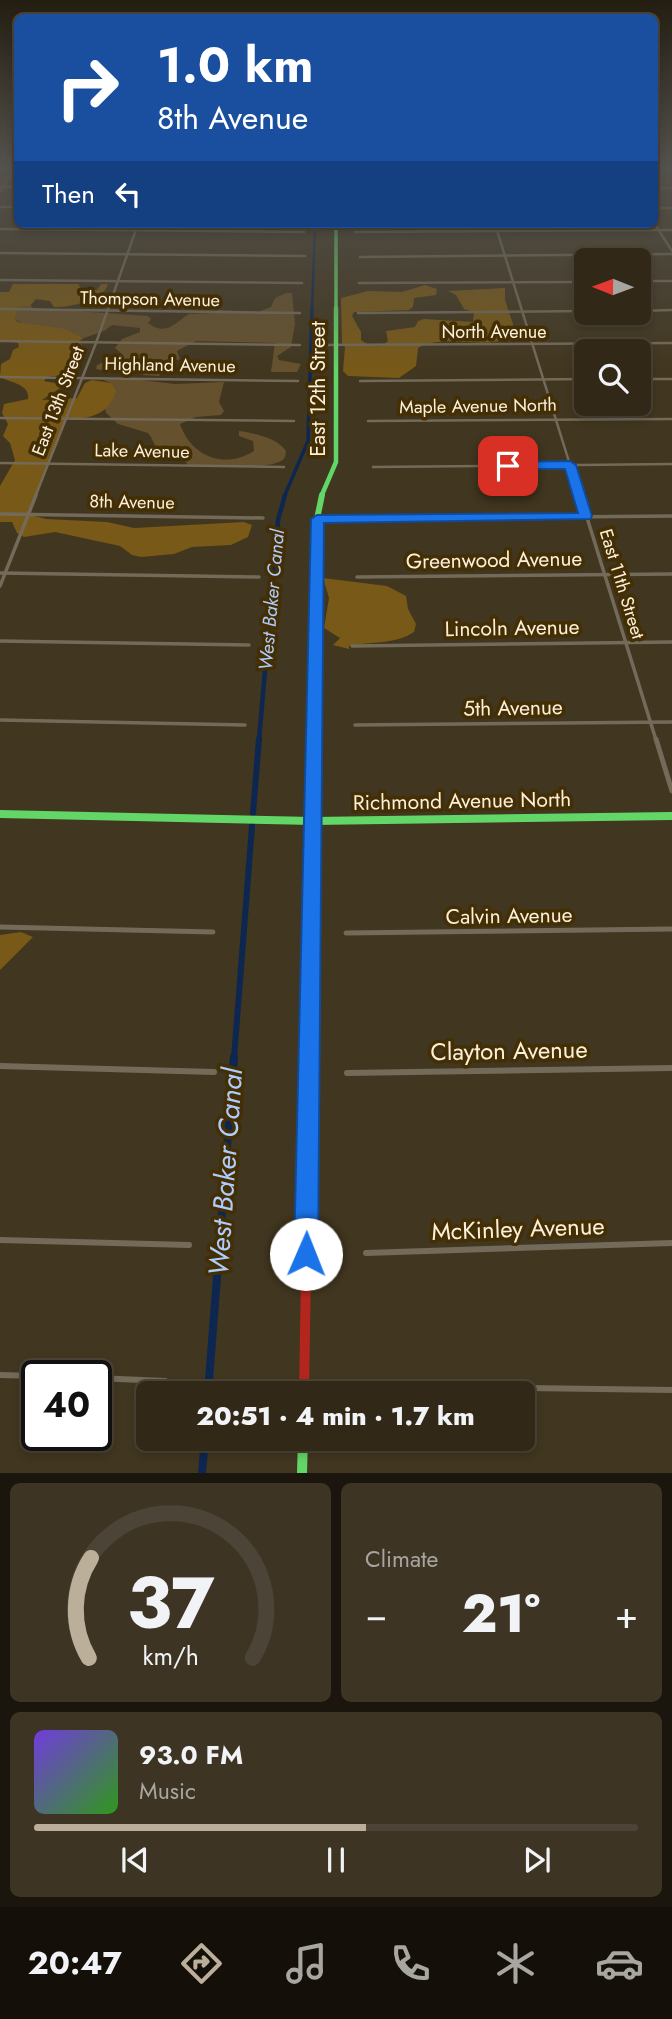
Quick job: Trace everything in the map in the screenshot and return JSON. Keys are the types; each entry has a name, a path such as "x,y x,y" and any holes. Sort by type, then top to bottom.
{"street":[{"name":"East 13th Street","path":"0,586 96,342 134,235"},
{"name":"East 12th Street","path":"304,1381 317,519 320,499 336,462 336,235"},
{"name":"East 11th Street","path":"499,235 672,791"},
{"path":"360,257 672,253 662,235"},
{"path":"0,253 305,256"},
{"path":"0,280 302,283"},
{"path":"651,281 672,281"},
{"path":"359,283 574,282"},
{"name":"Thompson Avenue","path":"0,309 300,313"},
{"path":"651,310 672,310"},
{"path":"358,313 574,311"},
{"path":"0,341 300,345"},
{"name":"North Avenue","path":"316,345 672,343"},
{"name":"Highland Avenue","path":"0,377 298,381"},
{"path":"360,381 574,379"},
{"path":"651,379 672,379"},
{"path":"0,418 294,421"},
{"name":"Maple Avenue North","path":"368,421 672,419"},
{"name":"Lake Avenue","path":"0,463 284,467"},
{"path":"373,467 672,464"},
{"name":"8th Avenue","path":"0,514 263,518"},
{"path":"317,519 672,516"},
{"path":"3,573 259,577"},
{"name":"Greenwood Avenue","path":"358,578 672,575"},
{"path":"0,641 249,645"},
{"name":"Lincoln Avenue","path":"352,646 672,642"},
{"path":"0,720 245,725"},
{"name":"5th Avenue","path":"355,725 672,722"},
{"name":"Richmond Avenue North","path":"0,814 313,821 672,816"},
{"path":"0,927 212,932"},
{"name":"Calvin Avenue","path":"346,933 672,929"},
{"path":"0,1066 214,1072"},
{"name":"Clayton Avenue","path":"347,1073 672,1068"},
{"path":"0,1240 189,1245"},
{"name":"McKinley Avenue","path":"366,1253 672,1243"},
{"path":"0,1375 21,1376"},
{"path":"112,1379 165,1381"},
{"path":"535,1388 672,1390"},
{"path":"302,1473 303,1451"}],"shaded area":[{"path":"13,284 78,284 81,289 97,290 101,284 108,284 105,290 93,299 68,306 54,307 50,301 36,299 30,306 18,307 15,319 18,322 65,329 84,338 79,341 82,346 76,362 78,369 70,374 47,377 44,381 65,385 42,400 77,398 85,383 92,380 111,383 116,391 109,405 98,414 68,419 64,423 30,515 46,519 107,522 134,528 244,522 252,525 248,537 231,545 192,547 174,554 141,557 132,555 120,546 55,532 24,537 17,533 12,522 0,522 0,486 15,460 10,443 3,436 8,424 2,413 4,404 28,399 23,387 0,377 1,364 10,359 13,350 19,347 18,343 0,340 0,292 9,292"},
{"path":"425,285 437,289 436,295 414,298 413,307 409,310 354,312 352,316 361,332 361,340 371,346 382,345 388,341 386,331 415,327 418,321 424,319 473,322 474,312 464,309 456,295 448,291 505,288 505,300 514,327 513,336 490,342 441,342 418,348 416,366 399,378 348,376 343,371 345,347 342,343 341,298 368,291 402,292"},
{"path":"292,293 295,324 291,347 277,356 279,360 301,364 297,372 271,372 275,343 196,341 177,351 180,359 166,364 159,376 143,375 143,372 137,371 96,369 97,365 122,354 115,348 122,339 140,332 140,328 112,325 84,338 30,326 15,319 18,306 30,305 33,308 148,316 151,319 148,323 160,329 175,324 189,314 215,313 218,310 258,312 271,307 275,298"},
{"path":"133,379 175,384 224,382 219,402 224,411 221,415 196,417 180,424 192,444 210,457 243,457 254,451 253,441 239,436 239,431 272,439 286,451 285,458 263,465 188,465 182,460 161,453 148,433 118,424 106,413 105,409 113,399 111,383 103,380"},
{"path":"323,578 387,586 406,596 408,609 416,624 414,632 391,641 349,646 349,649 333,645 340,638 324,628 329,598"},
{"path":"21,932 33,937 0,970 0,935"}],"waterway":[{"name":"West Baker Canal","path":"312,310 315,235"},
{"name":"West Baker Canal","path":"284,497 308,441 312,308"},
{"name":"West Baker Canal","path":"259,740 278,520 285,495"},
{"name":"West Baker Canal","path":"253,813 259,739"},
{"name":"West Baker Canal","path":"234,1058 252,826"},
{"name":"West Baker Canal","path":"209,1381 234,1057"},
{"name":"West Baker Canal","path":"202,1473 204,1451"}],"traffic: fast":[{"path":"309,1087 317,519 320,499 336,462 336,235"},
{"path":"0,814 313,821 672,816"},
{"path":"302,1473 303,1451"}],"traffic: jam":[{"path":"304,1381 309,1087"}],"route":[{"path":"306,1254 317,519 586,516 570,465 508,466"}]}
